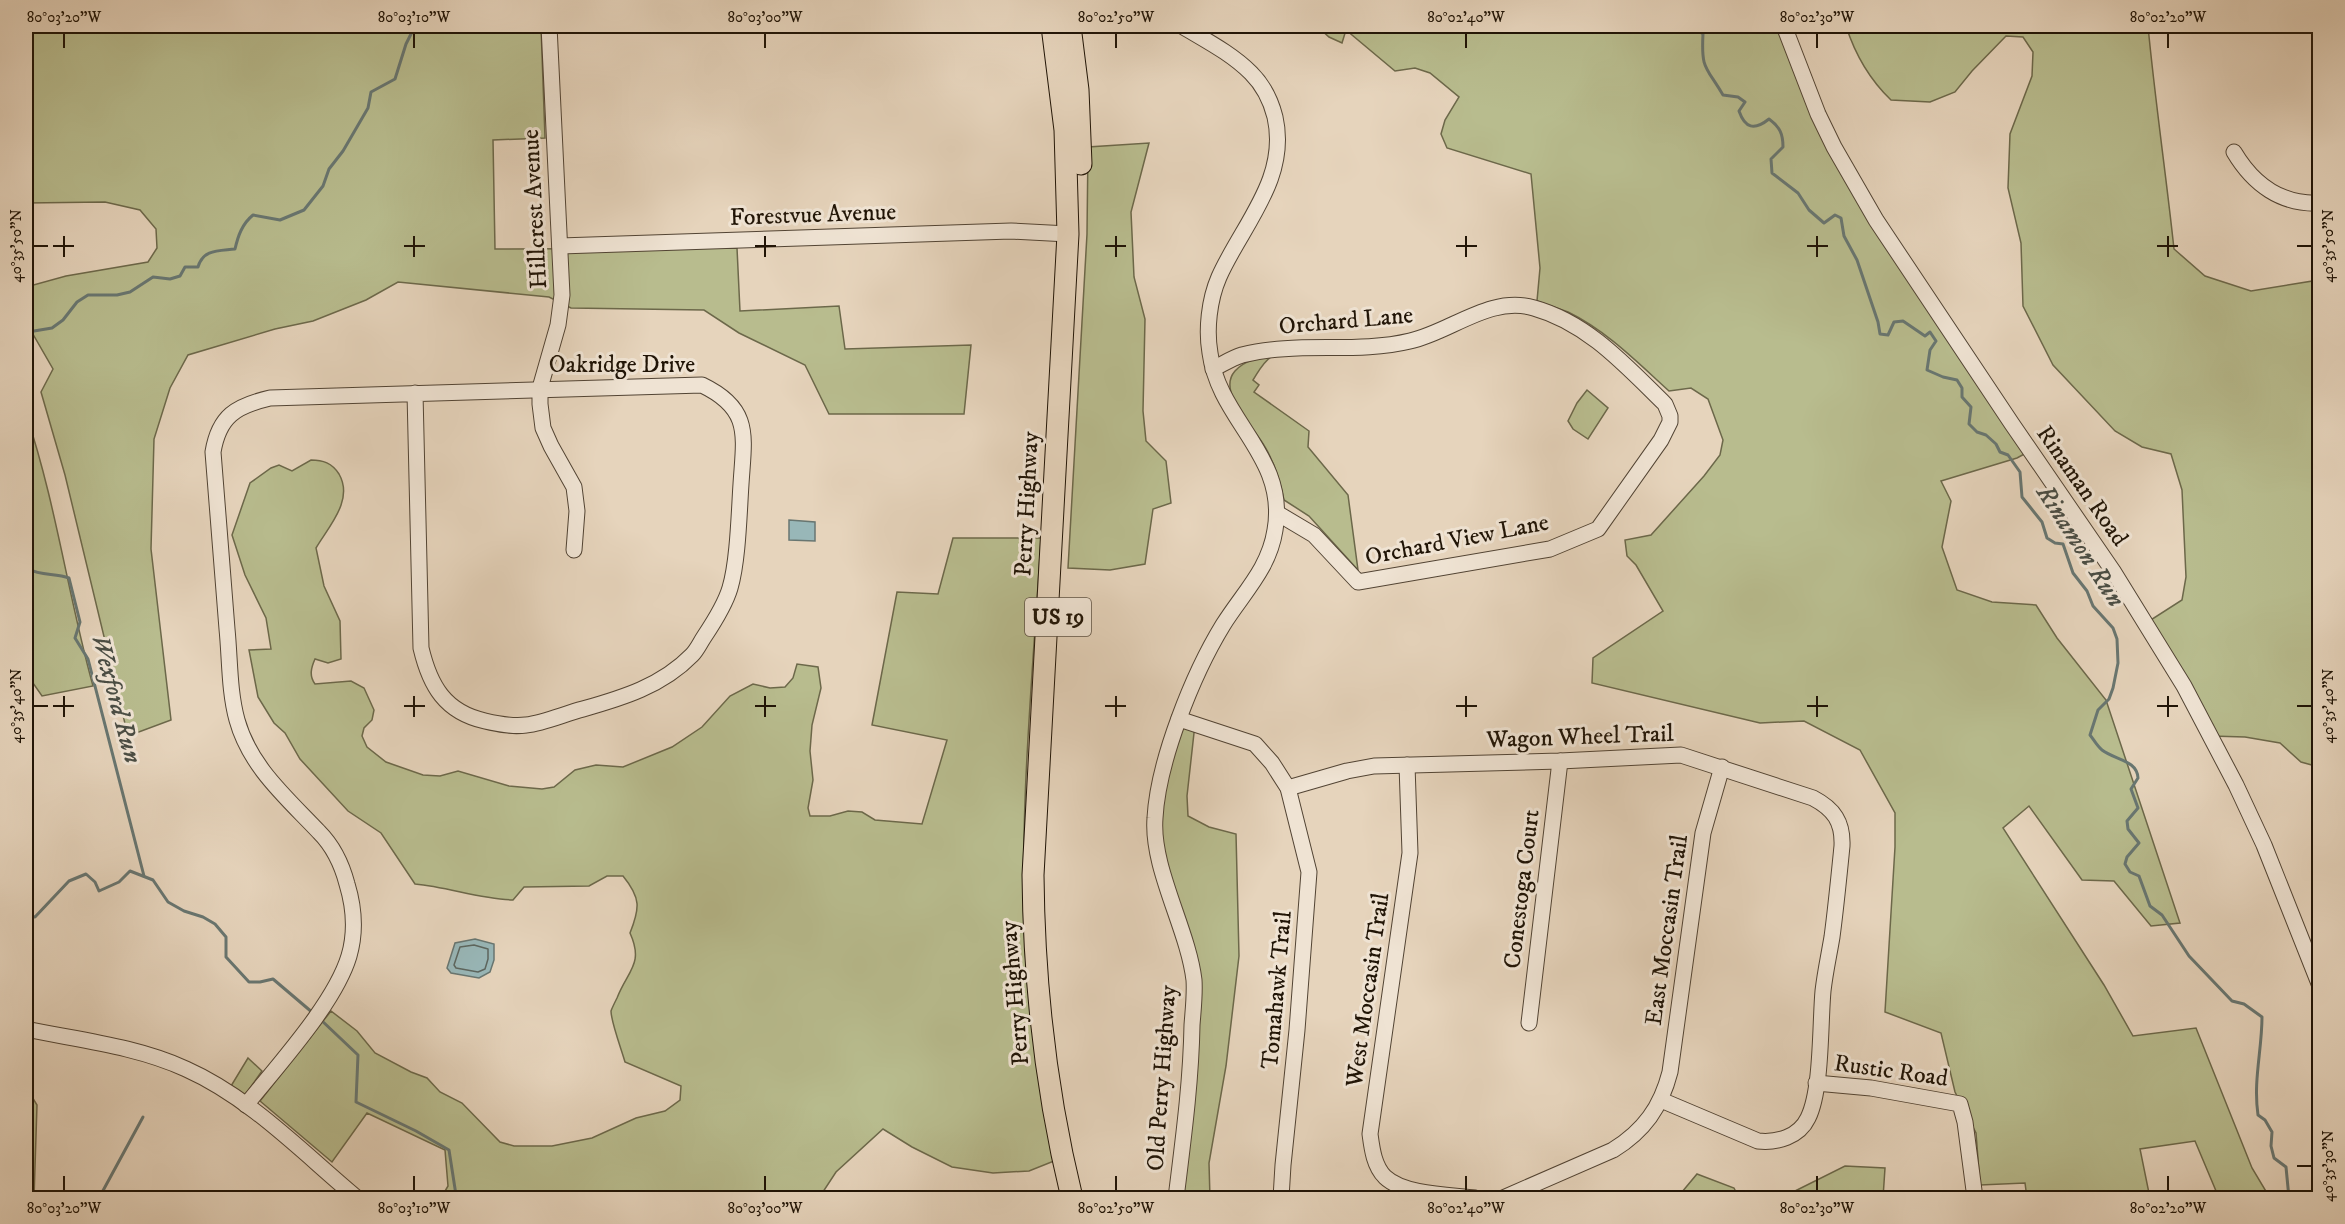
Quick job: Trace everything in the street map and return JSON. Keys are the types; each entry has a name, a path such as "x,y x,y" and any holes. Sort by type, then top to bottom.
{"highway":[{"name":"Perry Highway","path":"1052,26 1065,130 1068,234 1033,875 1034,947 1043,1043 1056,1125 1072,1198"},
{"name":"Perry Highway","path":"1070,26 1080,118 1080,234 1045,875 1047,946 1053,1019 1069,1122 1086,1198"}],"street":[{"name":"Hillcrest Avenue","path":"540,388 558,325 562,295 549,26"},
{"name":"Old Perry Highway","path":"1176,1198 1192,1048 1194,980 1158,852 1154,823 1157,792 1179,719 1197,673 1223,626 1267,562 1276,529 1277,513 1272,476 1262,455 1223,396 1213,369 1209,332 1216,287 1227,261 1269,185 1277,154 1277,134 1268,97 1251,73 1225,52 1182,26"},
{"name":"Rinaman Road","path":"1784,26 1818,114 1834,147 1876,220 2113,572 2184,686 2216,745 2264,845 2319,986"},
{"path":"2234,152 2244,168 2273,193 2293,201 2319,203"},
{"name":"Forestvue Avenue","path":"560,246 1011,231 1068,234"},
{"name":"Orchard Lane","path":"1213,369 1240,356 1272,349 1409,342 1437,333 1480,312 1501,306 1519,305 1534,308 1563,319 1593,337 1637,376 1665,404 1670,422 1661,440 1598,529"},
{"name":"Oakridge Drive","path":"246,1104 300,1037 336,986 349,956 353,933 353,913 345,876 326,839 278,791 260,767 237,720 231,674 213,452 223,423 233,411 247,403 270,398 540,388 702,385 719,393 733,407 740,419 744,434 730,588 714,622 692,655 656,684 614,700 526,725 499,725 472,718 454,709 439,693 426,671 421,648 415,393"},
{"path":"540,388 543,428 574,488 577,512 574,550"},
{"name":"Orchard View Lane","path":"1277,513 1314,535 1358,582 1550,549 1598,529"},
{"path":"1179,719 1255,744 1272,763 1288,788"},
{"name":"Wagon Wheel Trail","path":"1288,788 1358,768 1681,755 1813,798 1826,805 1840,825 1842,846 1823,989 1816,1083 1808,1118 1801,1128 1791,1135 1774,1142 1758,1141 1661,1100"},
{"name":"Conestoga Court","path":"1529,1023 1560,761"},
{"name":"West Moccasin Trail","path":"1407,765 1410,854 1370,1134 1372,1149 1378,1167 1386,1178 1403,1187 1422,1195 1475,1198"},
{"name":"East Moccasin Trail","path":"1503,1198 1619,1146 1640,1130 1652,1116 1661,1100 1670,1072 1702,833 1722,767"},
{"name":"Tomahawk Trail","path":"1281,1198 1309,872 1288,788"},
{"path":"26,1029 127,1050 166,1061 197,1074 246,1104 357,1198"},
{"name":"Rustic Road","path":"1816,1083 1871,1088 1960,1104 1965,1122 1975,1198"}],"green space":[{"path":"26,26 541,26 545,138 493,140 495,249 737,248 740,311 839,306 845,349 971,345 964,414 829,414 805,365 739,333 704,310 571,308 549,297 398,282 366,300 313,321 275,329 188,355 170,388 154,439 151,549 171,720 128,736 65,475 41,392 53,369 26,322 26,287 66,276 148,262 157,248 156,229 140,210 105,202 26,203"},
{"path":"1317,26 1784,26 1818,114 2030,451 2017,458 1941,481 1951,501 1942,547 1957,590 1992,602 2036,605 2057,638 2106,700 2180,923 2151,926 2114,881 2082,880 2029,806 2003,828 2104,985 2133,1036 2196,1028 2252,1168 2270,1198 2219,1198 2195,1141 2140,1149 2150,1198 2027,1198 2025,1183 1980,1185 1976,1133 1955,1092 1941,1033 1885,1012 1895,813 1860,750 1804,721 1760,723 1592,683 1593,658 1663,611 1636,565 1627,556 1625,540 1651,535 1720,455 1723,440 1708,399 1691,388 1669,391 1622,348 1596,328 1568,312 1537,301 1540,268 1531,174 1447,148 1441,134 1445,120 1459,97 1430,73 1415,68 1395,71 1346,30 1342,43 1329,37"},
{"path":"1846,26 2148,26 2174,249 2205,276 2251,291 2319,280 2319,767 2301,762 2280,743 2245,737 2211,736 2146,623 2182,600 2186,577 2182,490 2171,454 2142,447 2115,431 2053,365 2023,306 2021,243 2008,188 2010,134 2032,76 2033,52 2023,37 2006,36 1955,92 1930,102 1891,100 1864,66"},
{"path":"1149,143 1131,212 1134,277 1145,319 1143,411 1146,441 1166,461 1171,503 1153,509 1145,564 1110,570 1068,568 1087,234 1088,147"},
{"path":"1272,356 1263,364 1253,380 1259,385 1254,392 1309,431 1308,447 1348,495 1358,570 1309,516 1284,500 1277,472 1269,453 1234,399 1230,389 1230,380 1235,371 1247,362"},
{"path":"1587,390 1608,408 1588,439 1573,429 1568,421"},
{"path":"26,414 46,481 93,686 42,696 26,673"},
{"path":"311,460 333,467 339,474 344,493 333,522 316,548 324,586 340,621 341,659 328,663 315,659 311,672 313,681 315,684 351,681 364,688 374,710 372,720 364,728 362,736 367,747 386,762 423,775 440,776 458,771 509,786 542,789 554,787 575,770 596,765 623,767 672,747 702,727 730,696 753,684 770,688 785,687 793,678 797,664 818,667 821,688 812,725 810,751 813,780 808,808 810,816 830,816 848,811 862,812 875,820 922,824 947,740 872,725 897,592 938,594 953,538 1041,538 1025,792 1025,945 1036,1053 1054,1161 1029,1171 993,1173 952,1167 883,1129 836,1172 819,1198 441,1198 448,1186 445,1150 367,1113 332,1162 260,1101 331,1011 357,1031 375,1053 427,1078 440,1092 462,1103 500,1142 514,1146 552,1146 592,1138 636,1118 665,1111 680,1100 681,1086 625,1062 613,1022 611,1011 635,960 634,944 630,933 636,917 637,903 633,891 623,876 607,876 589,886 524,887 513,900 488,898 415,884 381,833 348,811 300,759 285,733 274,723 258,697 249,650 271,649 266,618 245,575 232,535 250,483 271,468 279,465 292,471"},
{"path":"1179,719 1195,724 1187,796 1188,816 1209,827 1236,834 1239,956 1226,1066 1209,1163 1210,1198 1176,1198 1194,980 1154,823"},
{"path":"248,1058 262,1071 245,1095 231,1086"},
{"path":"26,1087 37,1105 34,1198 26,1198"},
{"path":"1845,1166 1885,1168 1883,1198 1781,1198"},
{"path":"1697,1174 1734,1188 1739,1198 1677,1198"}],"water":[{"path":"789,520 815,522 815,541 789,540"},
{"path":"475,939 494,944 494,960 490,972 479,978 451,973 447,968 455,943"}],"waterway":[{"path":"34,331 52,328 63,320 77,302 88,295 117,295 130,292 153,277 170,279 180,276 185,267 198,267 200,261 212,252 235,249 241,230 253,215 280,220 304,210 323,186 329,169 343,151 368,108 371,92 395,79 406,44 415,26"},
{"name":"Rinamon Run","path":"1672,26 1695,28 1703,34 1703,55 1706,67 1723,95 1738,97 1745,102 1739,111 1747,124 1759,125 1769,119 1776,125 1783,147 1771,159 1772,173 1798,193 1809,210 1824,223 1835,215 1841,218 1844,236 1857,260 1880,334 1888,335 1894,322 1903,321 1925,336 1930,332 1936,341 1930,350 1927,370 1957,380 1962,388 1962,397 1971,407 1969,424 1996,444 2000,452 2008,455 2020,472 2022,497 2042,522 2047,538 2055,543 2063,544 2073,573 2087,591 2093,606 2113,628 2117,639 2118,663 2113,688 2109,699 2098,710 2090,735 2102,750 2130,764 2137,772 2138,778 2131,789 2138,808 2127,821 2128,829 2139,843 2127,857 2125,864 2130,872 2139,876 2150,906 2162,915 2189,956 2232,1001 2244,1004 2262,1017 2257,1078 2258,1115 2265,1120 2272,1132 2271,1146 2274,1158 2286,1167 2289,1198"},
{"name":"Wexford Run","path":"26,526 29,569 38,573 69,578 80,622 75,638 88,659 144,876"},
{"path":"26,916 35,917 69,881 86,874 95,882 99,891 119,882 130,871 153,880 168,902 215,924 226,937 226,957 249,982 273,979 313,1013"},
{"path":"320,1019 358,1055 356,1102 449,1150 456,1195 461,1198"},
{"path":"99,1198 143,1117"}]}
